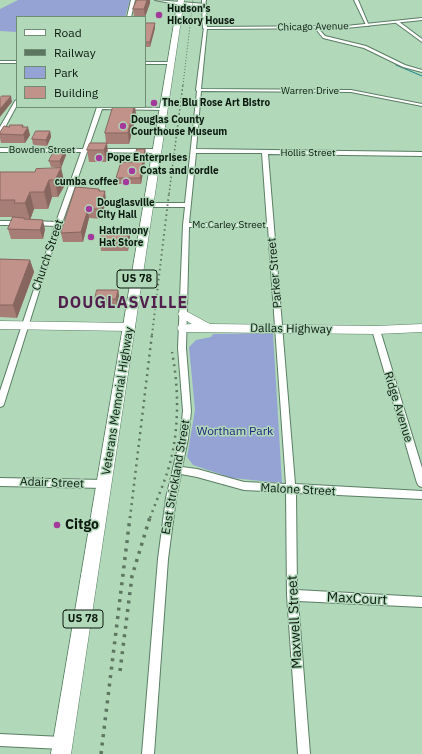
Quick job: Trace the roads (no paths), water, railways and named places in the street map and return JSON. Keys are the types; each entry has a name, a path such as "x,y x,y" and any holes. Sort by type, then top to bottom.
{"main road":[{"name":"Veterans Memorial Highway","path":"62,749 130,327 170,63 181,2"},
{"path":"184,314 208,328"},
{"path":"0,325 130,327"},
{"name":"Dallas Highway","path":"183,328 422,331"},
{"name":"Dallas Highway","path":"400,330 422,328"}],"street":[{"path":"129,16 133,0"},
{"path":"158,0 204,2 204,28"},
{"path":"356,0 368,25"},
{"name":"Chicago Avenue","path":"204,28 317,28 368,25 422,19"},
{"path":"397,22 422,41"},
{"name":"East Strickland Street","path":"148,754 163,559 171,498 184,440 188,411 182,348 186,225 204,28"},
{"path":"317,28 324,37 365,47 404,66 422,71"},
{"path":"0,62 16,62"},
{"path":"146,63 170,63"},
{"name":"Warren Drive","path":"198,90 351,91 422,105"},
{"path":"0,131 16,103"},
{"path":"100,108 163,109"},
{"name":"Church Street","path":"0,404 24,326 84,150 100,108"},
{"name":"Bowden Street","path":"0,150 156,151"},
{"name":"Hollis Street","path":"193,151 422,154"},
{"name":"Parker Street","path":"265,152 291,490"},
{"path":"148,205 188,205"},
{"path":"0,223 59,224"},
{"name":"Mc Carley Street","path":"186,225 271,225"},
{"name":"Ridge Avenue","path":"376,330 422,483"},
{"name":"Malone Street","path":"177,470 197,473 244,486 291,490 422,495"},
{"name":"Adair Street","path":"0,482 105,484"},
{"name":"Maxwell Street","path":"291,490 292,595 304,754"},
{"name":"MaxCourt","path":"292,595 422,602"},
{"path":"0,740 62,749"}],"waterway":[{"path":"396,65 422,76"}],"railway":[{"path":"183,85 193,0"},
{"path":"169,194 183,84"},
{"path":"152,335 169,193"},
{"path":"130,518 152,334"},
{"path":"150,518 169,467 175,438 177,401 176,376 172,352"},
{"path":"101,754 130,517"},
{"path":"120,671 132,576 150,517"}],"place":[{"name":"Hudson's Hickory House","path":"159,15"},
{"name":"The Blu Rose Art Bistro","path":"154,103"},
{"name":"Douglas County Courthouse Museum","path":"123,126"},
{"name":"Pope Enterprises","path":"99,158"},
{"name":"Coats and cordle","path":"132,171"},
{"name":"cumba coffee","path":"126,182"},
{"name":"Douglasville City Hall","path":"89,209"},
{"name":"Hatrimony Hat Store","path":"91,237"},
{"name":"Citgo","path":"57,525"}],"district":[{"name":"DOUGLASVILLE","path":"123,303"}],"park label":[{"name":"Wortham Park","path":"235,432"}]}
